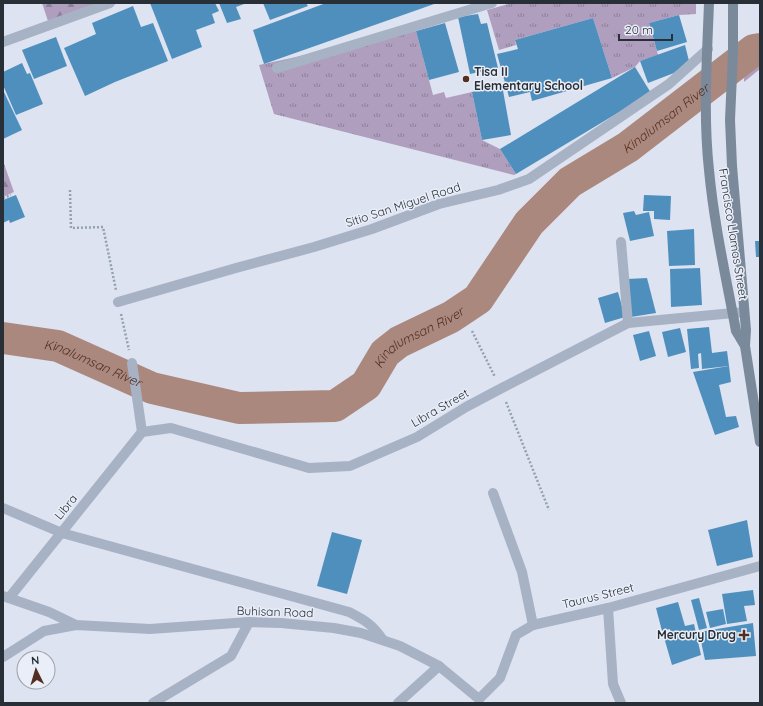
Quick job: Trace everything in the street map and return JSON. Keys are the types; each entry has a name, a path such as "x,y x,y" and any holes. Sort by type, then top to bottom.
{"main road":[{"name":"Francisco Llamas Street","path":"709,3 706,120 709,168 714,212 736,331 745,346"},
{"name":"Francisco Llamas Street","path":"733,3 733,52 730,120 732,166 746,330 745,346 760,442"}],"street":[{"path":"3,41 110,3"},
{"path":"277,68 492,3"},
{"name":"Sitio San Miguel Road","path":"118,302 314,247 372,229 439,204 498,190 529,179 669,84 708,53"},
{"path":"621,242 628,323"},
{"name":"Libra Street","path":"142,432 171,428 308,468 350,466 417,437 500,388 628,323 744,312"},
{"path":"132,362 142,432"},
{"name":"Libra","path":"6,597 62,533 142,432"},
{"path":"493,493 522,572 532,625"},
{"path":"3,508 62,533 349,612 374,626 383,640"},
{"name":"Taurus Street","path":"482,701 500,678 516,635 532,625 608,608 760,566"},
{"path":"6,597 50,612 76,625"},
{"path":"608,608 613,684 621,703"},
{"path":"153,703 231,656 249,622"},
{"name":"Buhisan Road","path":"3,657 44,631 76,625 150,629 249,622 334,628 361,633 400,646 438,666 482,701"},
{"path":"398,703 438,666"}],"path":[{"path":"70,190 71,228 103,227 132,362"},
{"path":"3,198 11,195"},
{"path":"472,331 500,388 549,510"}],"green space":[{"path":"42,3 98,3 48,21"},
{"path":"512,3 696,3 696,14 679,15 649,23 658,55 640,61 635,67 612,78 593,18 515,40 516,45 499,50 487,10"},
{"path":"416,31 433,95 444,92 446,98 472,92 482,140 500,149 516,174 514,175 274,114 259,65"},
{"path":"760,45 760,69 744,82 745,51 756,49"},
{"path":"3,161 14,192 3,197"}],"building":[{"path":"150,3 215,3 219,11 212,14 215,23 196,30 202,47 172,59"},
{"path":"219,3 247,3 236,7 241,19 227,23"},
{"path":"263,3 306,3 308,6 270,20"},
{"path":"326,3 437,3 264,64 253,30"},
{"path":"133,6 141,27 153,23 168,61 115,82 85,96 64,48 96,34 92,23"},
{"path":"478,14 481,24 487,23 498,68 470,74 458,17"},
{"path":"679,15 687,42 657,51 649,23"},
{"path":"593,18 612,78 532,101 530,92 509,97 497,54 518,49 515,40"},
{"path":"445,23 459,72 429,80 416,31"},
{"path":"56,37 67,66 34,79 22,50"},
{"path":"685,45 689,61 674,73 648,83 640,61"},
{"path":"22,63 27,74 30,73 43,104 16,115 3,85 3,72"},
{"path":"635,67 651,93 516,174 500,149"},
{"path":"502,85 511,135 482,140 472,92"},
{"path":"3,90 22,130 3,139"},
{"path":"16,195 25,217 10,223 9,220 3,223 3,200"},
{"path":"644,195 671,196 670,220 654,219 654,211 643,211"},
{"path":"634,211 636,215 649,212 654,236 630,241 623,213"},
{"path":"694,229 695,265 669,266 667,231"},
{"path":"755,241 760,241 760,257 756,257"},
{"path":"700,268 702,305 671,307 670,269"},
{"path":"647,278 656,313 631,317 627,279"},
{"path":"618,292 625,317 605,323 598,298"},
{"path":"709,327 712,353 727,351 729,366 702,369 701,353 698,354 699,368 691,369 687,329"},
{"path":"680,328 686,352 668,357 662,332"},
{"path":"649,331 656,356 640,361 633,335"},
{"path":"729,366 731,382 719,385 726,417 736,416 739,427 715,435 693,372"},
{"path":"747,520 753,557 717,566 708,530"},
{"path":"332,532 362,540 347,594 317,586"},
{"path":"753,590 755,605 744,606 747,621 727,624 722,594"},
{"path":"699,598 707,628 699,630 691,600"},
{"path":"678,602 685,626 694,624 701,655 672,665 663,634 670,632 670,629 662,631 656,608"},
{"path":"723,609 726,624 710,628 706,612"},
{"path":"753,623 756,656 705,660 699,632"}],"waterway":[{"name":"Kinalumsan River","path":"3,338 58,346 152,388 239,408 335,406 366,385 385,353 399,342 451,317 478,299 529,223 570,182 628,147 754,50 760,49"}],"place":[{"name":"Tisa II Elementary School","path":"466,79"},
{"name":"Mercury Drug","path":"744,635"}]}
